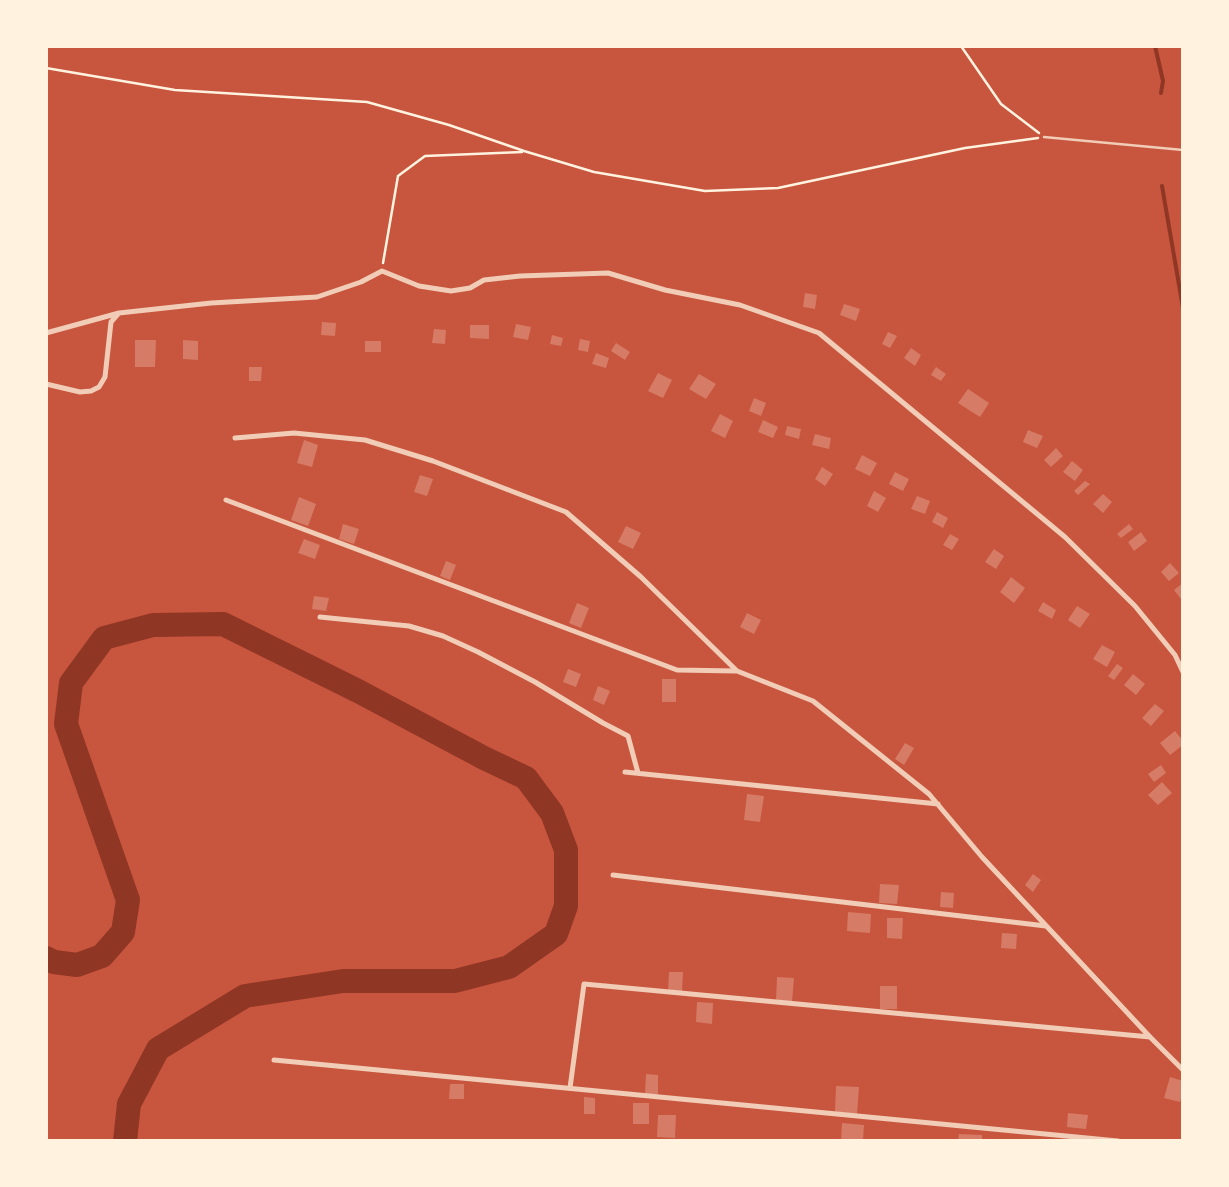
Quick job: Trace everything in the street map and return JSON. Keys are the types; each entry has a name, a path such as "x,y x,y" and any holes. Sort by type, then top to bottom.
{"street":[{"path":"46,333 119,314 211,303 317,297 361,282 382,271 419,286 451,291 470,288 484,280 520,276 608,273 665,290 740,306 819,333 1065,537 1135,606 1175,655 1183,672"},
{"path":"46,384 80,392 91,391 99,387 105,377 111,322 119,314"},
{"path":"235,438 294,434 364,440 433,461 566,512 641,576 737,671"},
{"path":"226,500 677,670 737,671 813,701 929,794 982,857 1183,1070"},
{"path":"320,617 409,626 443,636 478,652 535,682 628,736 638,773"},
{"path":"625,772 938,804"},
{"path":"613,875 1046,926"},
{"path":"570,1088 584,984 1150,1037"},
{"path":"274,1060 1118,1141"}],"lane":[{"path":"1044,137 1183,150"}],"path":[{"path":"961,46 1001,104 1044,137"},
{"path":"46,68 175,90 367,102 449,125 524,152 594,172 705,192 778,188 965,148 1044,137"},
{"path":"382,271 398,176 425,156 524,152"}],"building":[{"path":"805,293 817,295 815,309 803,307"},
{"path":"844,304 860,309 856,321 840,315"},
{"path":"322,322 336,323 335,336 321,335"},
{"path":"516,324 531,327 528,340 513,337"},
{"path":"470,325 489,325 489,339 470,338"},
{"path":"434,329 446,330 445,344 432,343"},
{"path":"888,332 897,336 890,348 882,344"},
{"path":"552,335 563,338 561,346 550,344"},
{"path":"580,339 590,341 588,352 578,350"},
{"path":"135,340 156,340 155,367 135,367"},
{"path":"183,340 198,341 198,360 183,359"},
{"path":"365,341 381,341 381,352 365,352"},
{"path":"616,343 630,352 625,360 611,351"},
{"path":"911,348 921,355 915,366 904,358"},
{"path":"596,353 609,358 606,368 592,364"},
{"path":"249,367 262,367 261,381 249,381"},
{"path":"936,367 946,374 941,381 931,375"},
{"path":"658,373 672,380 663,398 648,391"},
{"path":"699,374 716,384 706,399 689,389"},
{"path":"968,389 989,403 980,417 958,403"},
{"path":"754,398 766,403 761,416 749,411"},
{"path":"720,414 733,421 725,438 711,431"},
{"path":"763,420 778,427 773,438 758,432"},
{"path":"787,426 801,429 799,439 785,435"},
{"path":"1028,430 1043,436 1037,448 1023,442"},
{"path":"815,434 831,438 829,449 812,445"},
{"path":"304,440 318,445 312,467 297,463"},
{"path":"1056,448 1063,456 1051,467 1044,460"},
{"path":"862,455 877,463 870,476 855,469"},
{"path":"1072,461 1083,470 1075,481 1063,472"},
{"path":"822,467 833,474 825,486 815,479"},
{"path":"895,472 909,479 903,491 889,484"},
{"path":"420,475 433,479 427,496 414,492"},
{"path":"1085,481 1090,484 1078,495 1074,491"},
{"path":"874,491 886,498 878,512 867,506"},
{"path":"1103,494 1112,502 1103,513 1093,504"},
{"path":"917,496 930,501 925,514 911,509"},
{"path":"299,497 316,504 308,526 291,520"},
{"path":"937,512 948,518 943,528 932,522"},
{"path":"343,524 359,529 354,544 339,539"},
{"path":"1129,524 1133,529 1121,538 1117,534"},
{"path":"626,526 641,533 633,549 618,542"},
{"path":"1141,532 1147,541 1134,551 1128,542"},
{"path":"950,534 959,539 952,550 943,545"},
{"path":"304,539 320,545 315,559 298,553"},
{"path":"994,549 1004,556 996,569 985,562"},
{"path":"446,561 456,565 450,580 440,576"},
{"path":"1170,563 1179,573 1169,581 1161,572"},
{"path":"1011,577 1025,588 1014,603 1000,592"},
{"path":"1183,583 1183,598 1181,599 1174,590"},
{"path":"314,596 329,598 326,611 312,609"},
{"path":"1043,602 1056,610 1052,619 1038,611"},
{"path":"577,603 589,608 581,628 569,623"},
{"path":"1077,606 1090,614 1080,628 1068,620"},
{"path":"747,613 761,620 754,634 740,627"},
{"path":"1102,645 1115,652 1107,667 1093,659"},
{"path":"1117,664 1123,668 1114,680 1108,676"},
{"path":"568,669 581,674 576,687 563,682"},
{"path":"1133,674 1145,684 1136,695 1124,685"},
{"path":"662,679 676,679 676,702 662,702"},
{"path":"598,686 610,691 604,705 593,700"},
{"path":"1155,704 1164,711 1151,726 1142,718"},
{"path":"1175,731 1183,741 1183,745 1170,755 1160,743"},
{"path":"905,743 914,748 904,765 895,759"},
{"path":"1161,765 1166,773 1154,782 1148,774"},
{"path":"1162,782 1172,793 1158,805 1148,795"},
{"path":"747,794 764,796 760,822 744,820"},
{"path":"1033,874 1041,880 1033,892 1025,885"},
{"path":"880,884 899,885 897,904 879,903"},
{"path":"941,892 954,893 953,908 940,907"},
{"path":"848,912 871,914 870,933 847,931"},
{"path":"887,918 903,918 902,939 887,938"},
{"path":"1002,933 1017,934 1016,949 1001,948"},
{"path":"669,972 683,972 682,992 668,992"},
{"path":"777,977 794,978 792,1002 776,1001"},
{"path":"880,986 897,986 897,1009 880,1009"},
{"path":"697,1002 713,1003 712,1024 696,1022"},
{"path":"646,1074 658,1075 658,1094 645,1094"},
{"path":"1170,1077 1183,1081 1180,1102 1164,1098"},
{"path":"450,1084 464,1084 464,1099 449,1099"},
{"path":"836,1086 859,1087 857,1114 835,1112"},
{"path":"584,1097 595,1098 595,1114 584,1114"},
{"path":"633,1103 649,1103 649,1124 633,1124"},
{"path":"1068,1113 1088,1115 1086,1129 1067,1127"},
{"path":"658,1115 676,1115 675,1138 657,1137"},
{"path":"842,1123 864,1125 863,1141 841,1141"},
{"path":"959,1134 982,1135 982,1141 958,1141"}],"waterway":[{"path":"1155,46 1163,81 1161,93"},
{"path":"1162,186 1183,308"},
{"path":"46,958 54,962 77,965 102,956 123,932 128,900 66,724 71,683 104,638 153,625 223,624 526,778 552,813 566,850 566,906 556,934 509,967 455,981 343,981 245,996 158,1049 129,1104 125,1141"}]}
